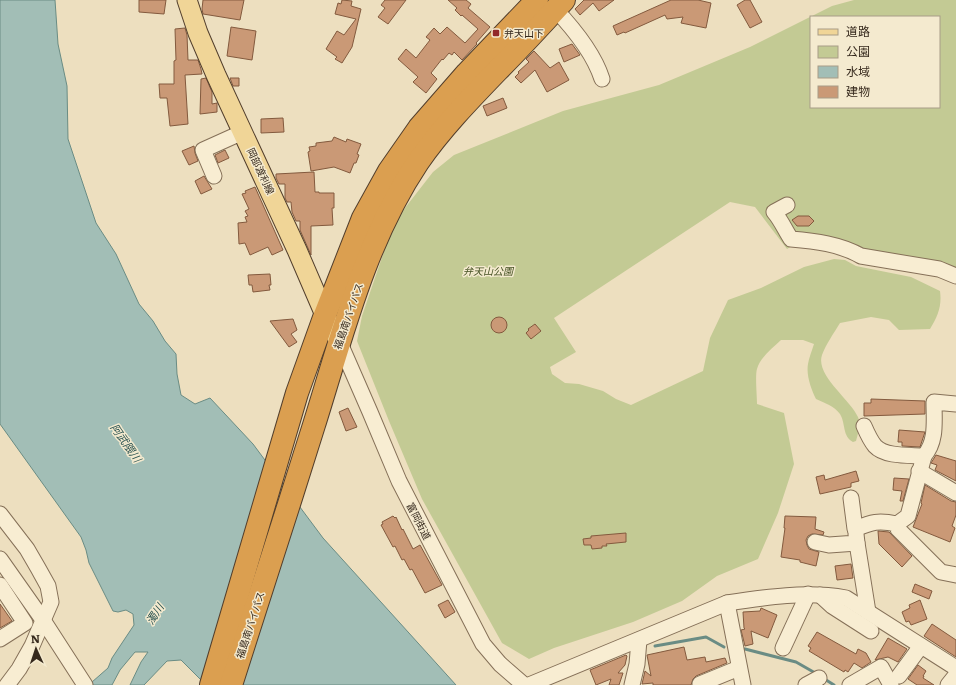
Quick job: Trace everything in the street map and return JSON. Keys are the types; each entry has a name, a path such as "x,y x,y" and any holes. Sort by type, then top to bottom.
{"highway":[{"name":"福島南バイパス","path":"211,685 297,392 363,218 389,171 419,128 467,73 552,3"},
{"name":"福島南バイパス","path":"230,685 322,400 338,341 367,262 385,222 418,162 464,105 552,3"}],"main road":[{"name":"岡部渡利線","path":"187,0 198,33 338,341"}],"street":[{"path":"552,3 581,40 602,79"},
{"path":"214,176 203,150 243,132"},
{"path":"787,205 774,212 781,220 791,239 834,245 851,250 861,256 939,269 956,276"},
{"name":"富岡街道","path":"338,341 399,481 479,638 500,664 524,685"},
{"path":"815,542 829,545 856,536 873,522 897,524 908,516 919,471 924,456 930,450 934,434 934,402 956,404"},
{"path":"864,426 870,439 876,447 892,454 924,456"},
{"path":"919,471 956,493"},
{"path":"851,498 868,612"},
{"path":"0,514 27,549 48,586 51,602 32,646 19,669 7,685"},
{"path":"897,524 898,529 941,572 956,575"},
{"path":"0,559 43,620 85,685"},
{"path":"0,585 25,623 0,639"},
{"path":"814,595 871,631"},
{"path":"783,648 814,595"},
{"path":"529,685 727,603 756,598 814,595 829,595 846,598 956,668"},
{"path":"727,603 743,685"},
{"path":"632,685 638,664 639,640"},
{"path":"850,685 881,667 895,680 921,646"},
{"path":"700,684 739,668"},
{"path":"948,685 956,675"},
{"path":"806,685 819,678"}],"green space":[{"name":"弁天山公園","path":"854,0 956,0 956,279 797,243 787,249 755,207 730,202 554,318 576,352 550,367 552,374 565,383 579,384 603,391 616,399 631,405 703,371 710,338 728,300 761,288 804,267 834,259 845,260 856,266 911,277 940,291 939,311 930,329 899,330 889,320 871,317 840,323 828,343 822,355 821,363 828,379 858,417 859,426 856,441 853,442 847,436 842,418 838,411 816,399 814,395 809,382 808,368 809,359 814,344 803,340 781,340 761,361 756,372 757,404 784,413 794,464 778,513 758,559 717,576 682,601 633,622 554,648 529,659 502,643 422,499 357,341 362,316 394,222 433,172 454,155 563,111 659,85 750,47 810,17 810,108 940,108 940,16 812,16 832,6"}],"water":[{"path":"0,0 55,0 58,44 67,86 68,139 96,223 116,254 139,304 176,354 177,374 181,395 195,404 210,398 253,444 323,538 456,685 206,685 181,660 167,661 144,685 130,685 141,662 148,652 135,652 120,670 112,685 91,685 92,682 108,668 112,658 134,625 133,614 126,610 118,612 113,611 89,563 81,537 0,424"}],"building":[{"path":"139,0 166,0 164,14 139,12"},
{"path":"203,0 244,0 240,20 203,14"},
{"path":"342,0 352,1 351,6 361,9 352,47 342,63 335,59 337,57 326,49 337,31 344,35 356,19 335,14 338,3 341,4"},
{"path":"385,0 406,0 388,24 378,17 385,8 381,5"},
{"path":"448,0 466,0 471,4 468,8 490,27 462,60 454,52 452,55 449,53 443,60 442,59 431,73 437,79 426,93 413,82 418,77 398,59 406,49 416,58 430,40 426,37 434,28 440,34 447,27 465,43 478,29 462,15 461,16 455,10 457,8"},
{"path":"584,0 614,0 599,11 593,3 580,15 575,9"},
{"path":"671,0 698,0 711,3 706,28 681,23 683,17 667,19 665,15 625,33 624,32 617,35 613,26"},
{"path":"745,0 750,0 762,22 750,28 737,5"},
{"path":"231,27 256,31 252,60 227,56"},
{"path":"185,28 187,35 188,60 198,60 202,74 185,75 188,124 170,126 167,98 160,98 159,84 174,84 174,61 176,60 175,29"},
{"path":"572,44 580,55 564,62 559,49"},
{"path":"534,51 550,68 559,62 569,80 547,92 535,70 521,83 515,77 519,73 518,72 529,62 526,59"},
{"path":"206,78 212,92 212,104 217,103 217,112 200,114 201,79"},
{"path":"230,78 239,78 239,86 233,86"},
{"path":"503,98 507,108 487,116 483,106"},
{"path":"283,118 284,132 261,133 261,119"},
{"path":"334,137 346,142 347,139 361,144 357,154 359,155 356,163 354,163 350,173 334,167 311,171 308,152 310,151 309,147 316,146 316,143 332,141"},
{"path":"194,146 198,161 189,165 182,151"},
{"path":"225,150 229,158 218,163 215,155"},
{"path":"314,172 315,192 334,193 334,208 332,208 333,225 311,226 311,255 300,230 300,221 296,221 292,212 291,202 287,202 285,198 285,184 279,184 276,174"},
{"path":"204,176 212,189 201,194 195,181"},
{"path":"255,187 283,250 272,255 268,247 250,255 245,243 239,244 238,223 247,222 245,217 248,216 245,211 249,209 242,194 246,193 245,191"},
{"path":"798,216 809,216 814,221 809,226 797,226 792,220"},
{"path":"270,274 270,290 253,292 252,285 249,285 248,275"},
{"path":"496,317 502,317 507,322 505,331 502,333 496,333 491,328 491,322"},
{"path":"293,319 297,330 291,334 297,342 289,347 270,321"},
{"path":"535,324 541,331 531,339 526,333 529,330 528,329"},
{"path":"871,399 925,401 925,414 864,416 864,403 871,403"},
{"path":"348,408 357,427 346,431 339,412"},
{"path":"899,430 925,432 920,447 902,446 902,442 898,442"},
{"path":"936,455 956,461 956,481 935,470 937,465 931,463"},
{"path":"856,471 859,481 851,483 851,487 820,494 816,477 824,475 825,480"},
{"path":"894,478 909,479 903,501 900,501 902,491 893,490"},
{"path":"925,485 951,501 956,502 956,515 952,526 955,528 950,542 913,527 922,504"},
{"path":"393,516 395,518 396,517 413,549 420,545 442,585 425,593 412,569 410,570 404,559 402,560 395,546 393,547 381,525 383,524 382,522"},
{"path":"785,516 816,517 815,529 824,532 823,535 812,534 808,536 806,540 809,549 819,552 816,566 800,562 800,560 781,557"},
{"path":"878,531 889,532 912,556 902,567 879,544"},
{"path":"626,533 626,542 606,544 607,546 602,546 602,548 592,549 591,545 584,545 583,539 591,538 591,536"},
{"path":"851,564 853,578 837,580 835,566"},
{"path":"915,584 932,591 929,599 912,592"},
{"path":"448,600 455,612 445,618 438,605"},
{"path":"920,600 927,619 911,625 909,621 906,622 902,612 910,608 909,605"},
{"path":"0,604 12,621 0,628"},
{"path":"761,608 777,615 768,638 751,631 753,644 745,646 741,630 745,629 743,612 760,611"},
{"path":"932,624 956,640 956,657 924,636"},
{"path":"817,632 856,654 858,649 866,653 871,662 862,668 854,663 848,672 845,670 844,672 809,651 811,648 808,646"},
{"path":"888,638 907,649 898,662 888,657 875,660"},
{"path":"684,647 687,660 705,657 706,662 725,658 727,663 696,676 691,685 653,685 653,683 642,684 645,671 651,676 647,655"},
{"path":"626,655 625,665 618,673 623,673 619,685 609,685 611,679 596,685 590,670"},
{"path":"918,665 926,671 923,678 934,685 917,685 908,679"}],"waterway":[{"path":"655,646 706,637 724,647"},
{"path":"745,649 796,662 817,674"},
{"path":"823,678 834,685"}],"place":[{"name":"弁天山下","path":"496,33"}],"water label":[{"name":"阿武隈川","path":"126,443"},
{"name":"濁川","path":"155,614"}]}
